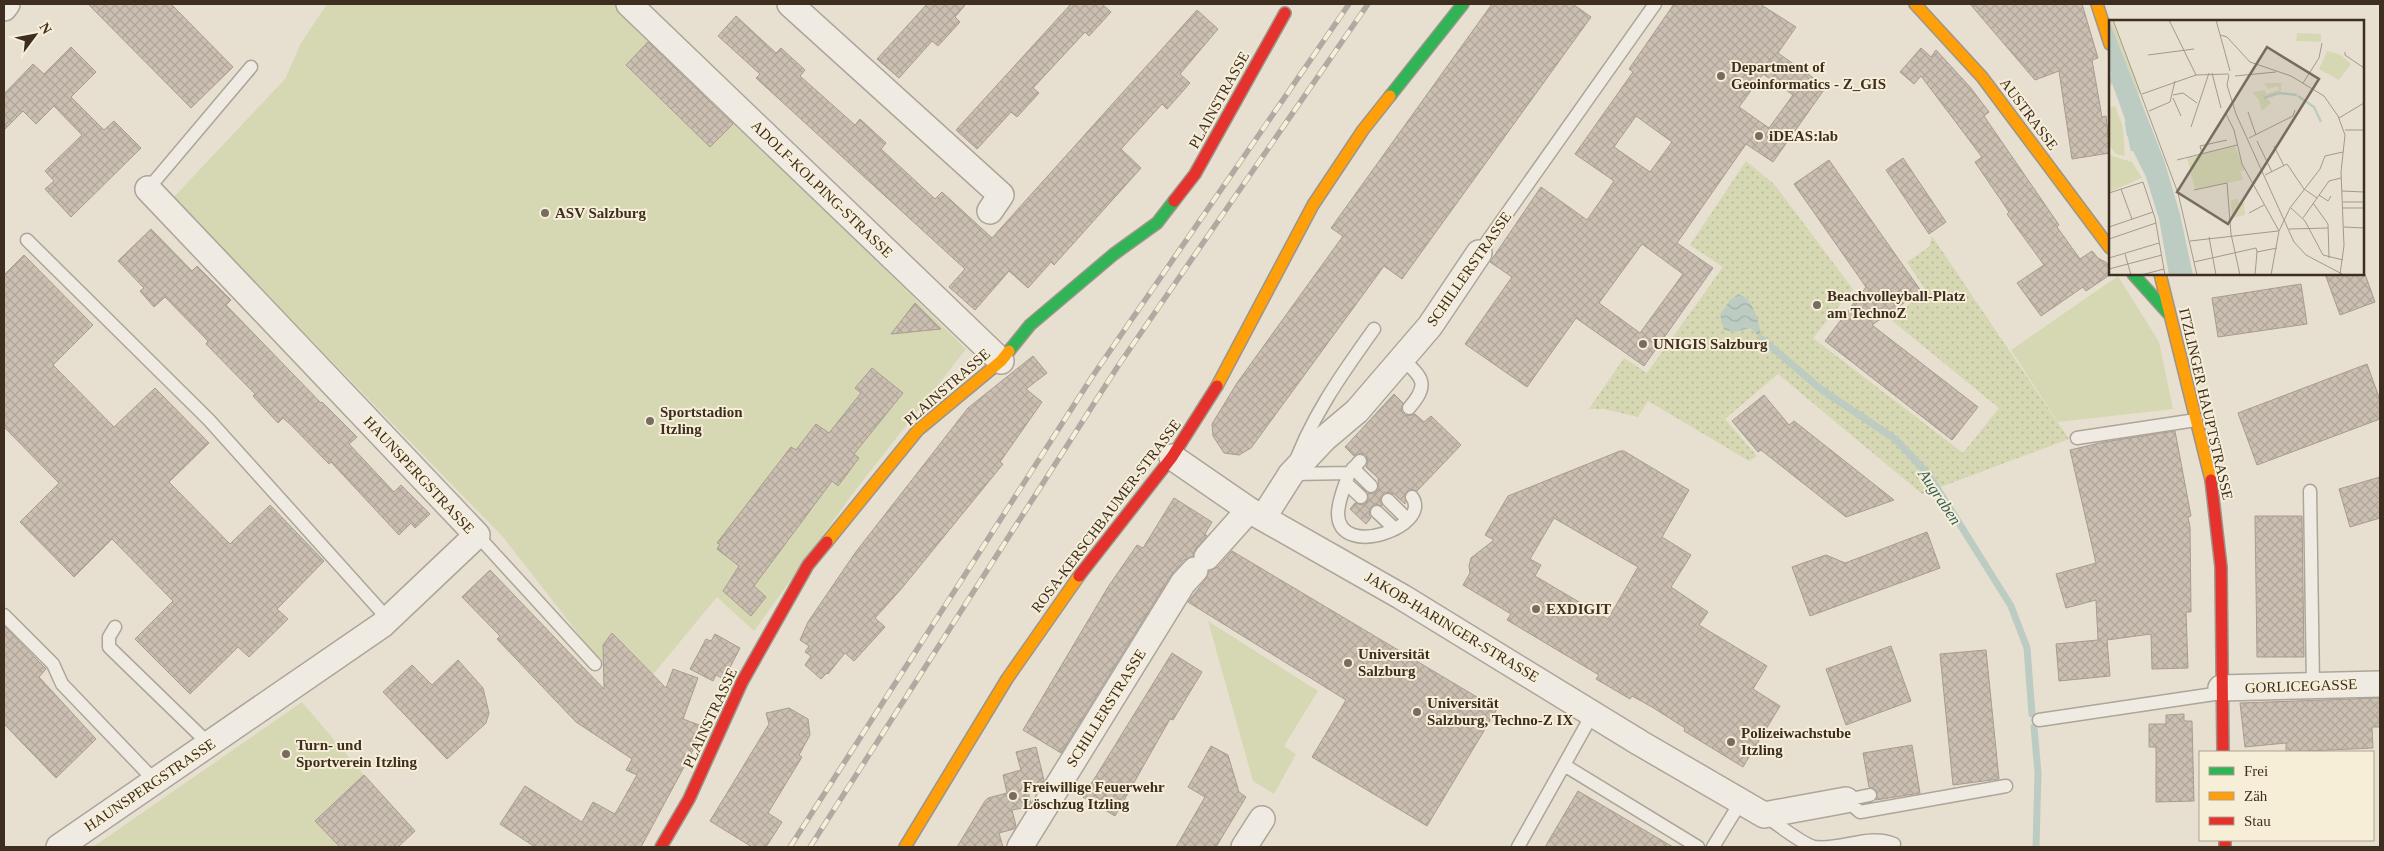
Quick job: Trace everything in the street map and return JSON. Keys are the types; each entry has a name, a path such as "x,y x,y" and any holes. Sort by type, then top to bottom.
{"street":[{"path":"4,8 7,4"},
{"path":"790,4 1001,195 990,210"},
{"name":"ROSA-KERSCHBAUMER-STRASSE","path":"906,847 1007,679 1119,523 1172,457 1226,372 1283,258 1313,205 1369,122 1463,4"},
{"name":"AUSTRASSE","path":"1915,4 1982,77 2109,247"},
{"path":"2097,4 2109,41"},
{"name":"ADOLF-KOLPING-STRASSE","path":"639,8 1001,361"},
{"name":"PLAINSTRASSE","path":"661,847 689,799 742,682 808,566 918,430 1001,361 1030,325 1114,254 1157,223 1195,174 1285,13"},
{"name":"HAUNSPERGSTRASSE","path":"69,845 388,619 477,535 148,189"},
{"name":"SCHILLERSTRASSE","path":"1020,847 1183,583 1256,514 1325,438 1357,411 1430,326 1479,253"},
{"path":"2134,275 2169,314"},
{"name":"ITZLINGER HAUPTSTRASSE","path":"2160,275 2215,505 2220,550 2223,751"},
{"name":"JAKOB-HARINGER-STRASSE","path":"1172,457 1256,514 1402,597 1740,803 1764,815"},
{"name":"GORLICEGASSE","path":"2221,691 2313,685 2380,684"},
{"path":"1764,815 1846,800"},
{"path":"1244,847 1262,819"}],"lane":[{"name":"SCHILLERSTRASSE","path":"1479,253 1655,4"},
{"path":"148,189 251,67"},
{"path":"27,240 209,420 388,619"},
{"path":"1371,486 1352,471 1291,474 1302,441 1329,393 1374,329"},
{"path":"1402,360 1420,377 1422,386 1421,394 1409,408"},
{"path":"2077,438 2196,420"},
{"path":"1352,471 1361,497"},
{"path":"1352,471 1338,514 1344,529 1358,537 1382,535 1408,520 1415,510 1415,501 1412,497"},
{"path":"2310,491 2313,685"},
{"path":"1388,500 1408,520"},
{"path":"1377,512 1395,529"},
{"path":"477,535 595,664"},
{"path":"4,616 53,664 62,684 156,782"},
{"path":"115,627 109,636 108,647 210,744"},
{"path":"2039,720 2221,691"},
{"path":"1518,847 1594,713"},
{"path":"1564,765 1698,847"},
{"path":"1846,800 1860,812 2006,786"},
{"path":"1846,800 1870,795"},
{"path":"1713,847 1740,803"},
{"path":"1764,815 1814,846 1834,846 1883,840 1894,844 1892,847"}],"green space":[{"name":"Sportstadion Itzling","path":"327,4 615,4 966,349 854,492 754,631 717,597 631,701 503,537 173,198 285,79 301,43"},
{"path":"1746,161 1774,184 1853,289 1813,338 1963,453 1999,408 1890,319 1926,291 1907,262 1929,247 1932,236 2069,439 1922,494 1778,374 1725,419 1757,456 1749,461 1648,401 1638,417 1604,409 1589,409 1624,358 1647,373 1723,267 1690,245"},
{"path":"2118,276 2159,342 2173,409 2058,422 2011,350"},
{"path":"1208,621 1318,691 1284,746 1296,754 1274,794 1253,781"},
{"name":"Turn- und Sportverein Itzling","path":"302,702 364,775 315,821 340,847 93,847"}],"water":[{"path":"1739,294 1753,307 1762,339 1750,328 1735,332 1724,330 1720,315 1730,300"}],"building":[{"path":"88,4 171,4 233,67 191,108"},
{"path":"927,4 966,4 955,17 960,22 938,46 932,41 899,78 877,59"},
{"path":"1071,4 1102,4 1111,12 1089,36 1085,32 1033,88 1039,93 1017,117 1011,112 977,149 956,130"},
{"path":"1492,4 1573,4 1591,17 1402,279 1384,266 1251,448 1239,455 1224,453 1213,436 1212,424 1237,383 1343,236 1331,228"},
{"path":"1674,4 1760,4 1796,27 1778,53 1826,87 1773,162 1746,144 1677,243 1713,268 1644,366 1576,318 1527,387 1465,344 1512,277 1490,262 1541,187 1587,220 1614,181 1575,154 1633,72 1629,69","holes":["1763,74 1793,95 1769,128 1739,107","1636,116 1672,142 1650,172 1614,147","1642,244 1683,274 1640,333 1599,303"]},
{"path":"1970,4 2082,4 2098,58 2092,60 2102,117 2106,116 2109,153 2072,159 2059,71 2035,80"},
{"path":"1197,10 1218,29 1180,74 1190,83 1167,109 1162,104 1121,149 1141,168 1054,265 1051,262 1028,288 1009,271 975,310 949,287 965,269 756,78 760,74 718,36 736,16 776,53 781,48 805,70 800,76 855,125 860,119 886,143 881,149 935,199 942,192 992,238"},
{"path":"648,42 733,124 710,147 626,65"},
{"path":"71,47 96,72 71,97 104,130 114,121 141,148 71,217 45,189 54,181 45,171 82,135 54,106 36,124 23,111 4,130 4,94 33,64 44,74"},
{"path":"1921,48 1931,57 1936,50 1970,87 1989,112 1984,116 2059,225 2057,227 2080,259 2092,251 2098,258 2107,263 2110,275 2086,291 2083,287 2041,316 2017,283 2044,265 2007,214 2009,212 1975,162 1982,157 1921,76 1914,84 1900,72"},
{"path":"1903,158 1946,222 1929,234 1886,170"},
{"path":"1829,160 1921,291 1872,325 1978,407 1952,440 1825,341 1866,287 1794,184"},
{"path":"151,229 192,271 197,266 231,300 226,305 321,403 357,437 349,444 394,492 401,485 430,514 415,528 411,523 399,535 331,462 329,464 283,418 278,423 253,396 255,394 206,344 208,341 165,297 154,307 140,291 144,288 118,261"},
{"path":"24,255 93,325 53,365 114,427 155,388 209,443 169,482 230,544 270,505 324,561 277,609 288,619 249,657 238,647 190,694 135,639 173,601 112,539 74,577 20,522 59,483 4,427 4,275"},
{"path":"2365,274 2375,302 2340,315 2325,275"},
{"path":"2301,284 2307,324 2218,337 2212,298"},
{"path":"915,303 941,329 891,334"},
{"path":"1033,356 1047,373 1026,389 1042,402 1000,462 1003,464 902,588 875,618 885,627 854,661 845,653 828,674 821,679 805,665 811,656 805,652 809,646 800,640 808,622 855,553 968,408"},
{"path":"2367,364 2380,400 2380,419 2257,465 2238,413"},
{"path":"872,368 903,393 854,454 859,458 838,486 832,481 754,586 766,597 751,616 723,591 739,566 717,549 720,544 717,543 791,447 796,450 816,424 829,433 861,393 855,388"},
{"path":"1394,394 1403,403 1401,410 1404,415 1415,414 1424,422 1431,416 1461,445 1417,491 1410,489 1406,492 1405,504 1394,494 1386,492 1383,494 1380,498 1382,506 1375,504 1371,507 1369,514 1371,518 1366,524 1350,509 1355,503 1363,505 1367,502 1368,493 1374,494 1379,489 1378,478 1366,467 1368,462 1366,455 1361,453 1354,456 1345,447"},
{"path":"1764,395 1789,425 1794,421 1894,500 1846,517 1761,450 1758,452 1732,421"},
{"path":"2175,431 2191,516 2188,517 2190,527 2191,612 2186,612 2188,668 2152,669 2151,634 2107,640 2110,676 2059,681 2056,644 2098,640 2096,600 2066,608 2056,574 2096,563 2070,450 2104,442"},
{"path":"1620,451 1624,451 1689,490 1662,537 1691,555 1671,587 1708,612 1699,625 1767,666 1753,689 1780,706 1743,767 1684,731 1685,728 1652,707 1632,696 1630,699 1596,679 1599,675 1507,620 1511,614 1463,585 1470,573 1471,558 1494,540 1485,535 1508,496","holes":["1554,518 1638,567 1608,619 1535,576 1541,565 1530,559"]},
{"path":"2380,477 2380,518 2350,527 2339,489"},
{"path":"1174,498 1212,522 1205,534 1207,536 1196,548 1193,556 1184,560 1171,575 1061,753 1023,730 1108,587 1137,545 1143,548"},
{"path":"2255,516 2302,516 2304,657 2257,657"},
{"path":"1927,532 1940,568 1810,616 1792,567 1826,555 1845,563"},
{"name":"Universität Salzburg, Techno-Z IX","path":"1232,551 1497,709 1427,826 1312,757 1346,700 1188,602 1206,579 1209,571 1218,567"},
{"path":"490,570 604,689 603,645 612,633 666,688 673,669 698,678 683,719 702,726 692,752 641,847 535,847 500,824 525,786 582,822 593,802 615,814 637,775 626,770 632,759 576,722 497,639 500,636 462,597"},
{"path":"4,626 46,669 39,677 96,739 56,778 4,724"},
{"path":"715,634 740,648 724,679 716,675 713,681 690,669 706,639 711,641"},
{"path":"1891,646 1911,701 1846,725 1826,669"},
{"path":"1986,650 1999,779 1953,785 1940,654"},
{"path":"1172,653 1202,672 1173,720 1170,719 1115,816 1083,797"},
{"path":"458,660 483,688 489,713 486,723 447,759 383,692 412,665 432,685"},
{"path":"2380,698 2380,727 2372,727 2373,748 2286,751 2286,743 2245,747 2240,703"},
{"path":"789,708 808,719 810,735 799,755 802,757 768,813 782,822 766,847 752,847 710,821 769,724 766,713"},
{"path":"2184,714 2184,721 2192,721 2194,801 2156,802 2156,747 2149,747 2149,724 2166,724 2166,715"},
{"path":"1912,745 1920,793 1876,800 1876,790 1869,787 1863,753"},
{"path":"1211,746 1228,755 1239,792 1246,797 1216,847 1176,847 1205,797 1188,787"},
{"name":"Freiwillige Feuerwehr Löschzug Itzling","path":"1036,747 1044,780 1042,784 1027,788 1031,803 1028,807 1012,810 1016,826 1014,829 999,833 1003,847 957,847 985,801 988,798 1007,793 1003,775 1021,770 1016,752"},
{"path":"364,775 415,831 398,847 340,847 315,821"},
{"path":"1578,791 1673,847 1545,847"}],"waterway":[{"name":"Augraben","path":"1762,339 1822,390 1895,439 1929,475 2011,606 2027,648 2032,714"},
{"name":"Augraben","path":"2034,727 2038,773 2036,847"}],"railway":[{"path":"790,847 1092,377 1349,4"},
{"path":"810,847 1118,366 1368,4"}],"traffic: fast":[{"path":"1390,96 1463,4"},
{"path":"1009,351 1030,325 1114,254 1157,223 1174,201"},
{"path":"2134,275 2168,313"}],"traffic: slow":[{"path":"1915,4 1982,77 2109,247"},
{"path":"2097,4 2109,41"},
{"path":"1217,386 1313,205 1363,130 1390,96"},
{"path":"2160,275 2211,480"},
{"path":"827,542 918,430 1001,361 1009,351"},
{"path":"905,847 1007,679 1079,576"}],"traffic: jam":[{"path":"1174,201 1195,174 1285,13"},
{"path":"1079,576 1172,457 1217,386"},
{"path":"2211,480 2221,567 2223,751"},
{"path":"661,847 689,799 742,682 808,565 827,542"},
{"path":"2225,841 2225,847"}],"place":[{"name":"Department of Geoinformatics - Z_GIS","path":"1721,76"},
{"name":"iDEAS:lab","path":"1759,136"},
{"name":"ASV Salzburg","path":"545,213"},
{"name":"Beachvolleyball-Platz am TechnoZ","path":"1817,305"},
{"name":"UNIGIS Salzburg","path":"1643,344"},
{"name":"Sportstadion Itzling","path":"650,421"},
{"name":"EXDIGIT","path":"1536,609"},
{"name":"Universität Salzburg","path":"1348,663"},
{"name":"Universität Salzburg, Techno-Z IX","path":"1417,712"},
{"name":"Polizeiwachstube Itzling","path":"1731,742"},
{"name":"Turn- und Sportverein Itzling","path":"286,754"},
{"name":"Freiwillige Feuerwehr Löschzug Itzling","path":"1013,796"}]}
